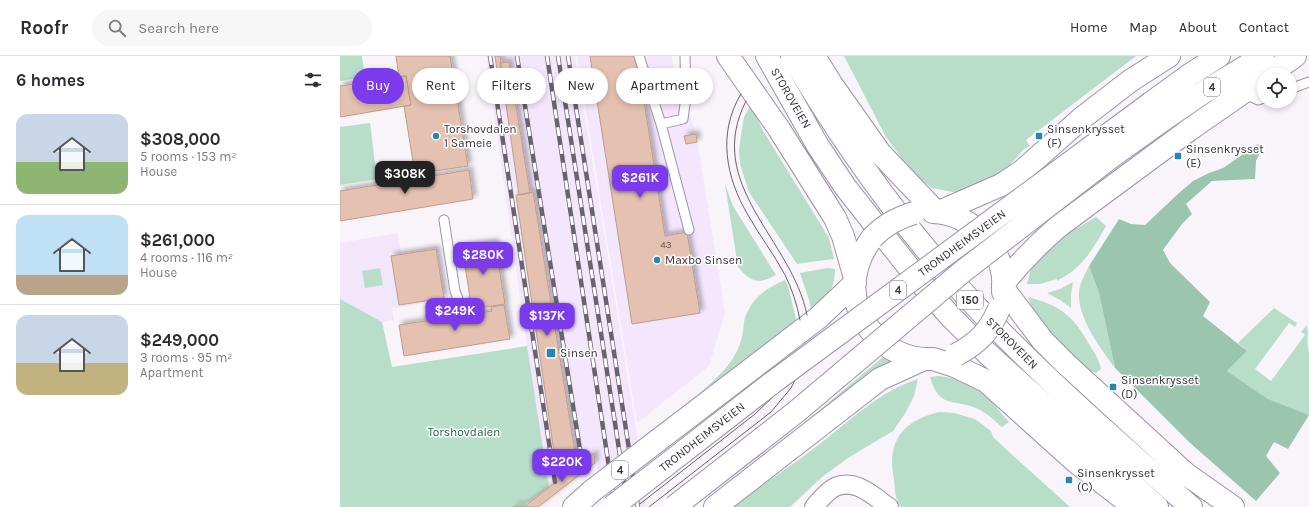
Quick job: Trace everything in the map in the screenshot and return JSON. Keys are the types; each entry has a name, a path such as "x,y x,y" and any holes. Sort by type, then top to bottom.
{"highway":[{"path":"728,56 779,129 835,218 843,236 855,280 856,299 861,315 869,329 880,341 893,350 908,356 929,359 955,366 986,381 1076,462 1134,507"},
{"path":"746,56 761,86 779,129"},
{"name":"STOROVEIEN","path":"767,56 818,146 846,188 926,289 950,316 988,354 1158,507"},
{"name":"STOROVEIEN","path":"792,56 824,108 868,174 942,268 1006,337 1047,377 1191,507"},
{"path":"814,56 832,85 857,118 880,153 938,212"},
{"path":"830,56 857,118"},
{"path":"938,212 1001,185 1021,172 1082,118 1130,81 1168,56"},
{"name":"TRONDHEIMSVEIEN","path":"612,507 772,383 1151,103 1219,56"},
{"name":"TRONDHEIMSVEIEN","path":"674,507 796,412 962,272 1111,157 1204,92 1263,56"},
{"path":"1278,68 1295,56"},
{"name":"4","path":"1003,286 1022,260 1059,226 1188,130 1257,83"},
{"path":"714,507 880,379 929,359 956,355 970,347 983,337 993,324 999,309 1003,286 1002,269 997,255 989,242 979,231 967,222 954,216 938,212 914,213 902,216 880,229 864,250 858,264 855,280"},
{"name":"4","path":"574,507 648,448 818,318 855,280"},
{"path":"1003,286 1026,319 1048,346 1077,374 1186,474 1233,507"},
{"path":"1076,462 1108,507"},
{"path":"1186,474 1212,507"}],"street":[{"path":"814,507 834,487 846,485 862,488 889,507"}],"lane":[{"path":"639,56 661,124 689,230"},
{"path":"661,124 683,119 686,97 685,56"},
{"path":"1297,86 1309,82"},
{"path":"1242,93 1257,100"},
{"path":"444,220 455,291 464,315"}],"shaded area":[{"path":"486,56 575,56 577,68 554,68 554,104 583,104 635,422 647,507 604,507 594,451 549,487 527,346 493,104 546,104 546,68 488,68"},
{"path":"577,56 671,56 675,68 616,68 616,104 686,104 697,138 725,313 709,366 637,423 585,104 608,104 608,68 579,68"},
{"path":"397,233 401,252 437,246 447,300 392,308 394,320 382,322 340,299 340,243"}],"green space":[{"path":"340,56 362,56 364,68 352,68 352,79 340,81"},
{"path":"844,56 1136,56 1026,140 1030,146 1024,149 1004,172 970,190 953,192 932,188 919,178 903,160 886,137"},
{"path":"750,106 762,129 829,238 834,259 797,264 749,192 740,164 739,150 744,117"},
{"path":"370,123 377,179 340,185 340,127"},
{"path":"1258,144 1261,150 1256,161 1255,179 1212,181 1186,204 1192,214 1182,224 1163,250 1170,263 1210,302 1203,316 1247,351 1227,371 1268,399 1309,415 1288,449 1274,442 1266,456 1280,473 1256,501 1189,442 1115,368 1099,293 1089,266 1119,219 1131,224 1145,225 1193,181 1223,168"},
{"path":"725,184 733,206 776,275 759,281 751,279 738,267"},
{"path":"1096,217 1106,226 1086,258 1074,270 1057,281 1057,279 1040,284 1027,284 1032,265 1055,243 1067,234"},
{"path":"1089,266 1099,293 1115,368 1095,340 1080,307 1080,286"},
{"path":"380,268 383,285 365,288 362,271"},
{"path":"827,268 835,269 832,288 826,297 811,310 800,273"},
{"path":"785,280 788,286 796,319 795,324 643,442 640,439 699,394 729,364 740,344 744,322 750,307 758,297 768,289"},
{"path":"1073,282 1071,308 1047,293 1060,289"},
{"path":"1028,297 1057,308 1071,318 1083,334 1099,362 1101,369 1096,373 1087,369 1067,352 1050,334 1036,314"},
{"name":"Torshovdalen","path":"340,299 382,322 392,367 527,346 549,487 522,507 340,507"},
{"path":"1274,308 1297,323 1295,327 1289,323 1255,369 1271,381 1305,335 1301,332 1307,325 1309,352 1309,415 1268,399 1227,371 1247,351 1238,343"},
{"path":"883,357 891,362 883,366 721,489 791,434"},
{"path":"938,376 961,381 979,390 994,404 1009,422 1002,427 978,409 943,399 938,394 930,377"},
{"path":"918,379 914,396 906,412 893,431 848,458 822,477 790,507 731,507 788,468 867,406 904,384"},
{"path":"939,412 954,413 975,419 991,431 993,437 1070,507 901,507 896,494 892,466 893,451 896,442 906,428 913,423 921,418"}],"building":[{"name":"Torshovdalen 1 Sameie","path":"396,56 450,56 452,68 412,68 412,104 458,104 468,166 415,174 404,106 411,105 406,76 404,76 404,68 398,68"},
{"path":"495,56 500,56 501,68 497,68"},
{"path":"590,56 637,56 639,68 616,68 616,104 644,104 665,236 687,232 700,313 632,324 598,104 608,104 608,68 592,68"},
{"path":"509,62 510,68 501,68 500,63"},
{"path":"404,76 406,76 411,105 340,117 340,86 352,84 352,104 404,104"},
{"path":"506,104 516,104 530,193 519,195"},
{"path":"696,134 697,142 686,144 684,136"},
{"path":"469,170 473,199 340,221 340,191"},
{"path":"533,192 577,464 558,479 516,195"},
{"path":"495,242 505,304 472,309 471,306 468,307 467,298 470,298 464,259 460,260 459,251 462,251 463,247"},
{"path":"436,249 444,298 399,305 391,256"},
{"path":"504,305 510,339 404,356 399,325 492,311 491,307"},
{"path":"594,453 595,463 538,507 514,507 525,506"}],"tram line":[{"path":"741,94 729,124 727,155 730,171 740,201 788,280 800,320"},
{"path":"746,101 736,131 735,159 742,186 785,261 798,287 807,315"},
{"path":"636,507 755,414 779,391 791,372"},
{"path":"649,507 771,412 791,388 798,374"}],"railway":[{"path":"490,56 555,482"},
{"path":"517,56 582,462"},
{"path":"547,56 615,507"},
{"path":"558,56 628,507"},
{"path":"568,56 638,507"}],"place":[{"name":"Torshovdalen 1 Sameie","path":"436,136"},
{"name":"Sinsenkrysset (F)","path":"1039,136"},
{"name":"Sinsenkrysset (E)","path":"1178,156"},
{"name":"Maxbo Sinsen","path":"657,260"},
{"name":"Sinsen","path":"551,353"},
{"name":"Sinsenkrysset (D)","path":"1113,387"},
{"name":"Sinsenkrysset (C)","path":"1069,480"}]}
